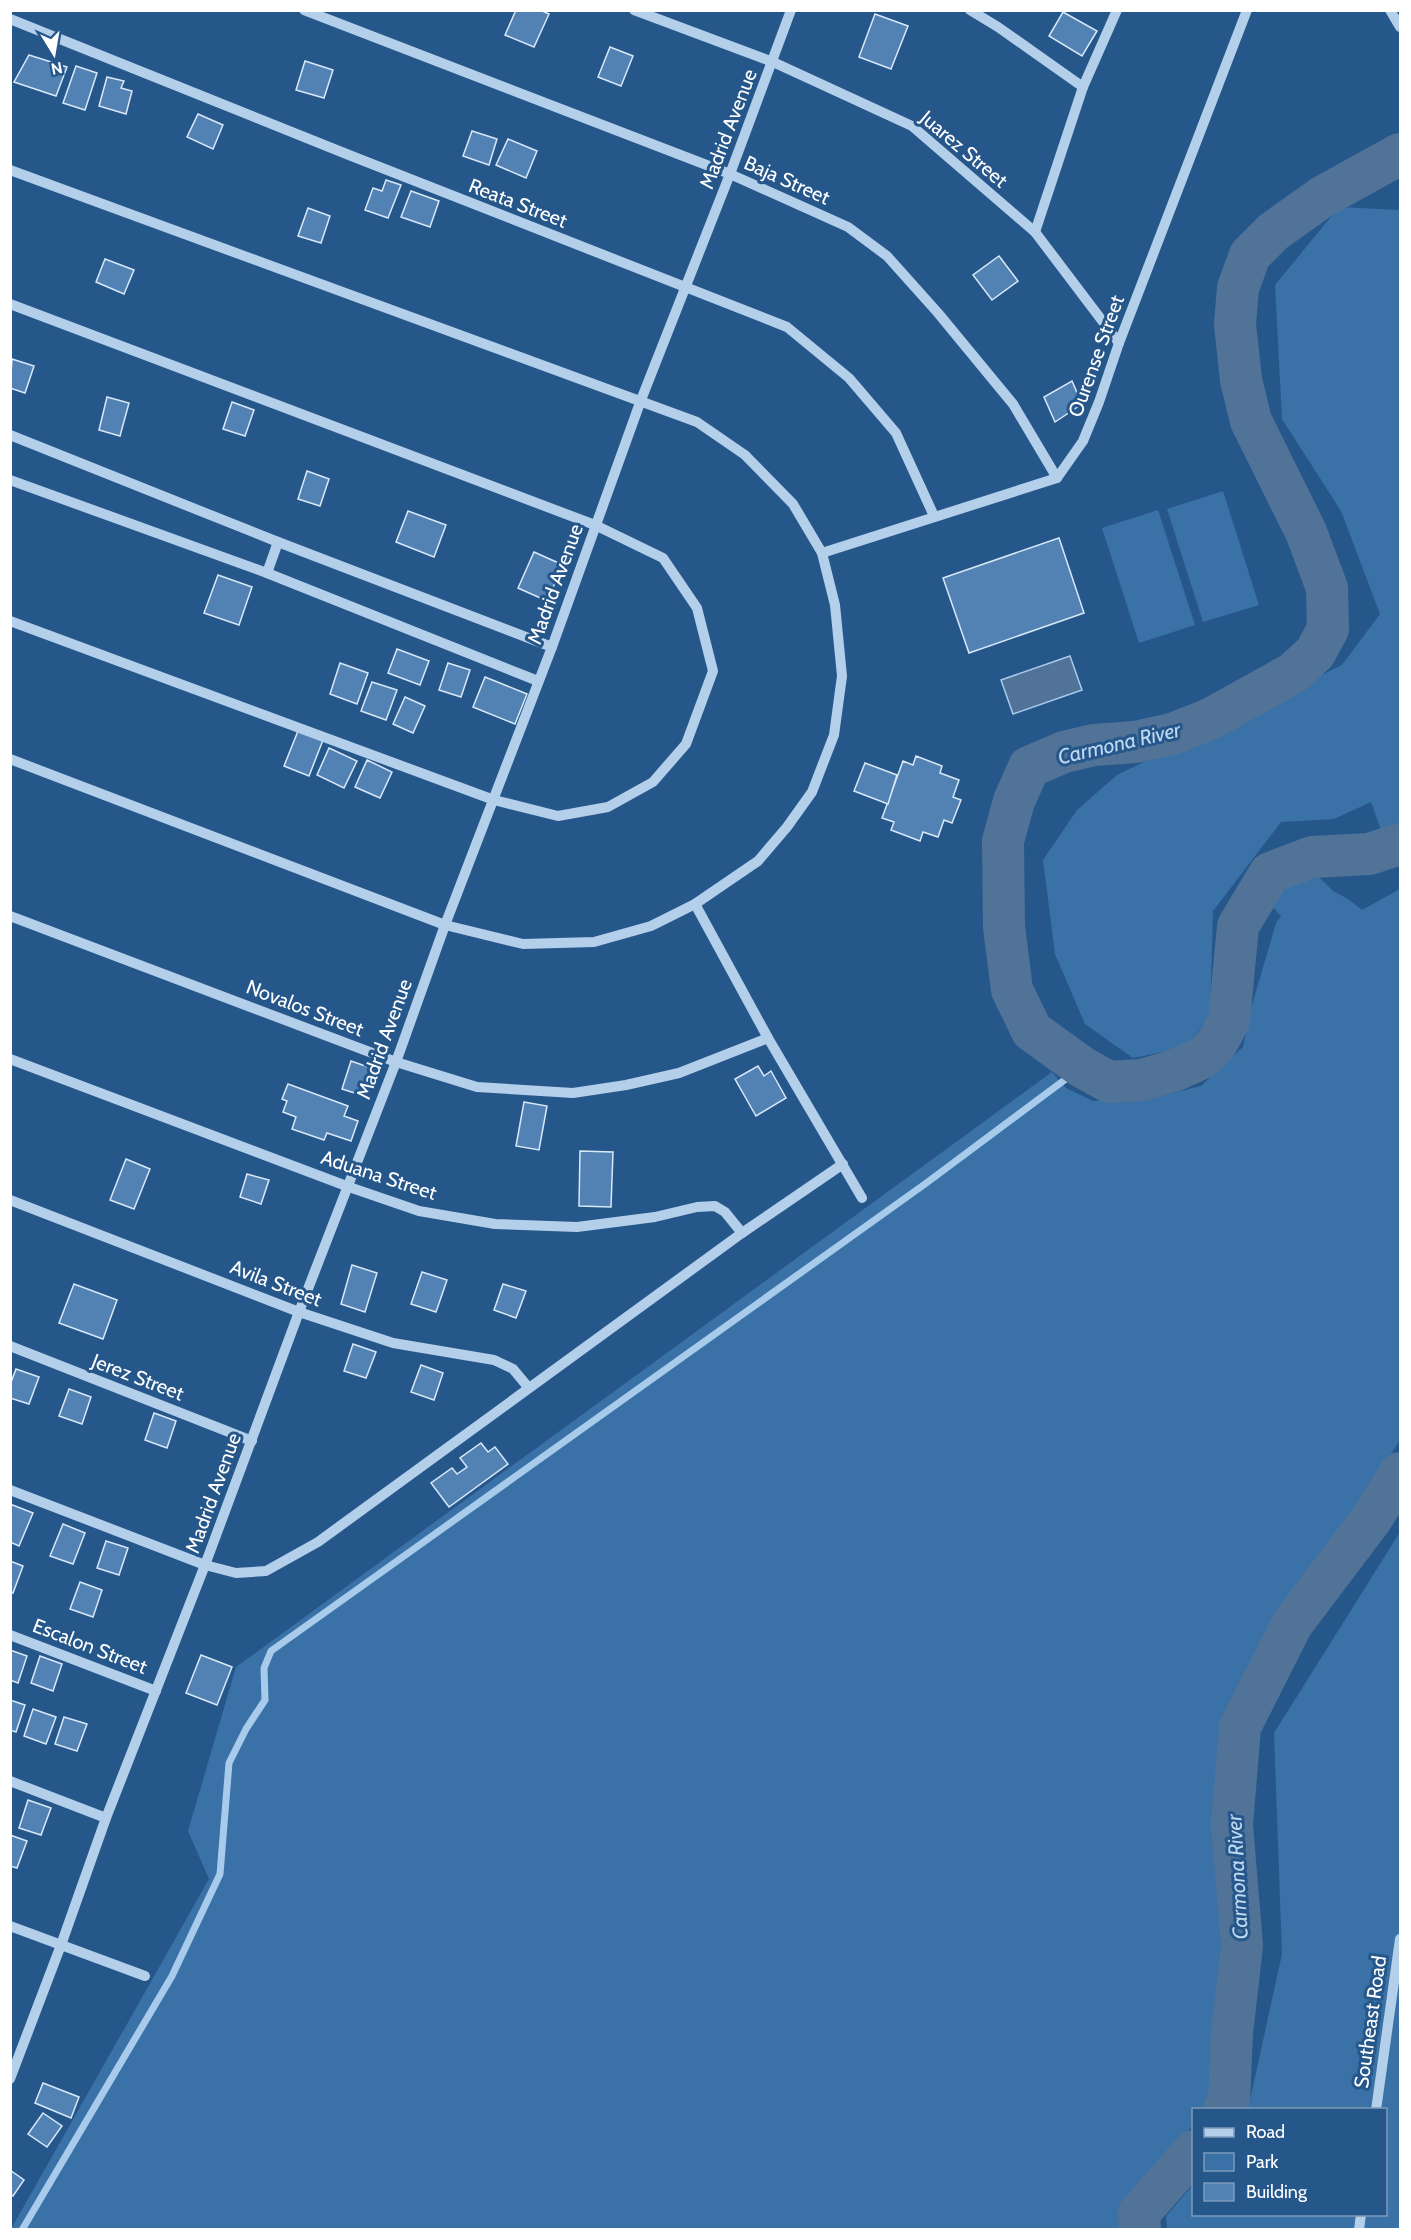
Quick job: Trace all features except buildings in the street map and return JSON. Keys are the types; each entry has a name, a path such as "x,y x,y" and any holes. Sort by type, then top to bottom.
{"street":[{"name":"Baja Street","path":"304,10 730,174 848,228 887,256 938,312 1013,404 1057,478"},
{"name":"Juarez Street","path":"634,10 773,62 912,126 1035,232 1119,343"},
{"name":"Madrid Avenue","path":"10,2079 106,1818 205,1566 299,1312 396,1062 445,925 552,647 641,400 730,174 791,10"},
{"path":"969,10 998,27 1083,87"},
{"path":"1035,232 1083,87 1117,10"},
{"name":"Ourense Street","path":"1057,478 1083,441 1099,402 1119,343 1247,10"},
{"path":"1390,10 1401,27"},
{"name":"Reata Street","path":"10,19 787,327 849,378 896,433 934,516"},
{"path":"10,170 697,422 745,455 793,504 822,553 835,604 842,676 834,735 812,792 787,827 758,861 695,904 651,926 594,942 523,944 445,925 10,759"},
{"path":"10,304 595,525 663,558 697,608 713,671 686,744 653,782 608,807 558,816 494,800 10,621"},
{"path":"10,435 278,542 552,647"},
{"path":"822,553 1057,478"},
{"path":"10,480 267,573 538,681"},
{"path":"267,573 278,542"},
{"path":"695,904 768,1038 862,1198"},
{"name":"Novalos Street","path":"10,916 396,1062 477,1087 573,1093 626,1085 679,1072 768,1038"},
{"name":"Aduana Street","path":"10,1059 349,1187 419,1211 495,1224 577,1227 655,1217 697,1207 715,1206 725,1212 742,1233"},
{"path":"10,1490 205,1566 236,1573 266,1571 318,1542 528,1387 742,1233 843,1164"},
{"name":"Avila Street","path":"10,1200 299,1312 393,1342 494,1360 513,1369 528,1387"},
{"name":"Jerez Street","path":"10,1347 252,1441"},
{"name":"Escalon Street","path":"10,1635 156,1691"},
{"path":"10,1780 106,1818"},
{"path":"10,1926 145,1976"},
{"name":"Southeast Road","path":"1376,2108 1401,1939"},
{"path":"10,2048 21,2052"}],"green space":[{"path":"1339,207 1400,210 1400,830 1382,833 1371,802 1334,819 1281,822 1213,911 1210,1019 1183,1048 1133,1058 1085,1024 1055,954 1043,860 1077,810 1117,775 1342,665 1380,614 1341,511 1282,419 1275,285"},
{"path":"1223,491 1259,605 1203,622 1167,509"},
{"path":"1158,510 1195,625 1139,643 1102,528"},
{"path":"1317,875 1333,891 1362,910 1400,889 1400,1440 1376,1478 1287,1599 1232,1705 1218,1813 1228,1931 1216,2097 1207,2108 1192,2108 1192,2126 1126,2209 1125,2229 11,2229 209,1879 188,1831 236,1667 1052,1072 1066,1088 1093,1101 1149,1099 1201,1086 1243,1047 1252,1005 1276,923 1281,916 1270,904 1279,893"},
{"path":"1400,1532 1400,2229 1167,2229 1166,2216 1192,2186 1192,2216 1387,2216 1387,2108 1248,2108 1282,1954 1274,1733"}],"shaded area":[{"path":"1070,656 1082,690 1013,714 1001,680"}],"waterway":[{"name":"Carmona River","path":"1400,154 1322,197 1273,232 1250,255 1238,288 1235,324 1241,380 1251,421 1306,532 1327,588 1328,629 1315,653 1293,673 1210,719 1172,734 1135,742 1094,745 1064,752 1029,767 1014,801 1003,841 1004,927 1012,990 1032,1031 1082,1067 1109,1082 1142,1080 1173,1071 1202,1058 1217,1043 1229,1021 1238,926 1270,873 1312,857 1369,854 1400,844"},
{"path":"22,2230 172,1976 220,1874 229,1763 246,1729 265,1700 264,1668 271,1651 925,1184 1082,1067"},
{"name":"Carmona River","path":"1225,2108 1229,2102 1232,2033 1242,1946 1232,1825 1240,1727 1292,1624 1372,1518 1400,1473"},
{"name":"Carmona River","path":"1140,2230 1139,2213 1192,2153"}]}
